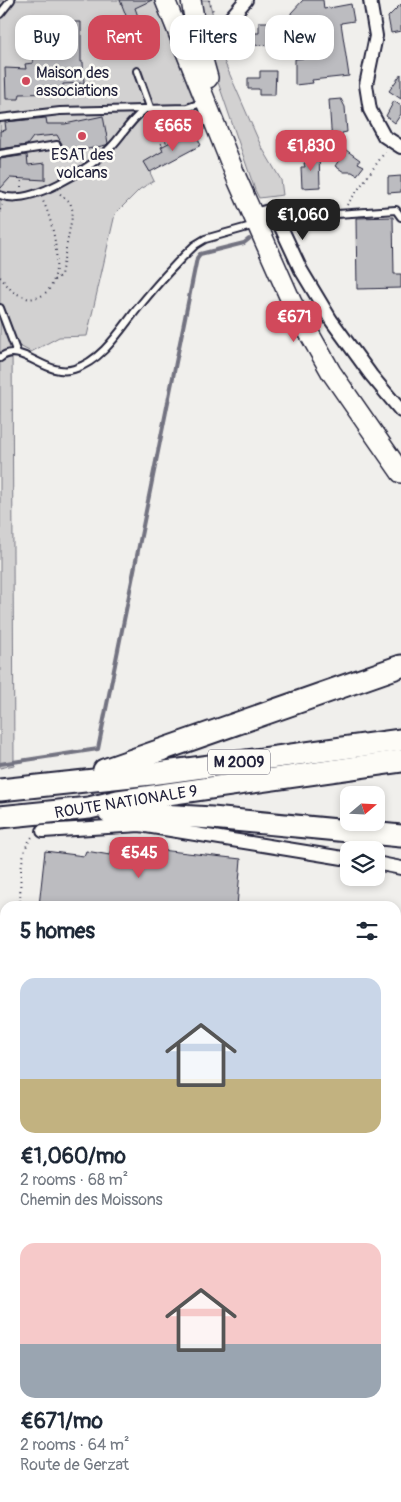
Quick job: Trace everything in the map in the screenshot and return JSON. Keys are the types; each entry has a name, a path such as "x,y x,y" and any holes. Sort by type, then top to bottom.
{"highway":[{"path":"76,781 401,666"},
{"name":"ROUTE NATIONALE 9","path":"0,790 151,774 401,740"},
{"name":"ROUTE NATIONALE 9","path":"0,817 89,808 118,801 401,761"},
{"path":"89,808 108,812 212,818 401,836"}],"main road":[{"path":"165,0 210,100 237,179 305,328 331,372 401,473"},
{"path":"191,0 194,15"},
{"path":"202,60 210,100"},
{"path":"381,446 401,482"}],"street":[{"path":"233,15 246,0"},
{"path":"370,0 376,36 366,85 368,102 374,122 384,136 397,144"},
{"path":"256,220 273,210 301,270 331,320 371,375 401,411"},
{"path":"42,831 140,825 340,857"},
{"path":"385,865 401,868"}],"lane":[{"path":"0,14 11,0"},
{"path":"137,71 151,110"},
{"path":"0,118 6,116 187,108 210,100"},
{"path":"0,195 18,197 39,193 99,159 143,111"},
{"path":"0,154 57,145"},
{"path":"278,218 396,210 401,218 401,223"},
{"path":"0,358 8,353 17,353 51,369 73,370 85,365 104,350 142,303 195,245 205,239 256,220"},
{"path":"0,308 14,339 17,353"}],"path":[{"path":"209,0 214,15"},
{"path":"161,144 190,130 187,108"},
{"path":"341,213 397,144"},
{"path":"1,278 13,292 29,299 45,293 53,280 61,275 73,212 65,197 47,188"},
{"path":"39,193 54,232 56,245 53,280"},
{"path":"20,901 22,866 28,842 34,835 42,831"}],"shaded area":[{"path":"0,0 154,0 160,15 88,15 88,60 160,60 160,15 170,40 170,60 178,60 205,129 187,139 184,135 145,162 154,181 140,189 115,214 87,336 59,337 31,352 12,342 14,765 0,768"},
{"path":"195,0 209,0 213,15 198,15"},
{"path":"210,60 223,60 261,146 281,180 283,195 259,198"}],"building":[{"path":"120,0 152,0 135,8 138,15 126,15"},
{"path":"303,0 323,0 324,9 351,4 354,21 341,23 349,76 312,80 313,83 295,85 295,60 334,60 334,15 291,15"},
{"path":"401,4 401,31 391,33 388,17"},
{"path":"78,22 81,22 81,62 83,62 84,83 63,84 63,93 20,94 19,99 6,99 5,68 26,69 25,64 33,63 33,60 78,60"},
{"path":"259,22 265,22 265,46 255,45 255,33 259,33"},
{"path":"260,71 276,71 275,95 259,95 259,89 248,89 248,78 260,78"},
{"path":"401,74 401,99 389,91"},
{"path":"341,99 345,107 347,132 342,133 342,141 332,143 329,100"},
{"path":"394,101 401,106 401,114 395,123 386,116"},
{"name":"ESAT des volcans","path":"103,116 108,143 106,145 61,155 62,144 57,135 33,137 27,145 0,149 0,131 6,130 5,122 46,118 47,124 65,124"},
{"path":"195,134 201,145 150,172 144,162 163,151 161,147 184,135 187,139"},
{"path":"346,150 360,160 358,163 364,166 357,175 352,172 344,172 335,166"},
{"path":"308,152 319,152 320,187 302,188 301,167 305,167 304,163 309,162"},
{"path":"27,155 28,165 45,163 45,180 10,178 0,189 0,159"},
{"path":"401,176 401,192 388,193 388,177"},
{"path":"393,217 394,274 401,274 401,288 357,289 356,218"},
{"path":"125,846 241,859 237,901 40,901 45,851 84,856 86,851 110,855 112,849 122,850"}],"waterway":[{"path":"0,764 98,749 197,258 200,254 244,243 249,239"}],"place":[{"name":"Maison des associations","path":"26,81"},
{"name":"ESAT des volcans","path":"82,136"}]}
